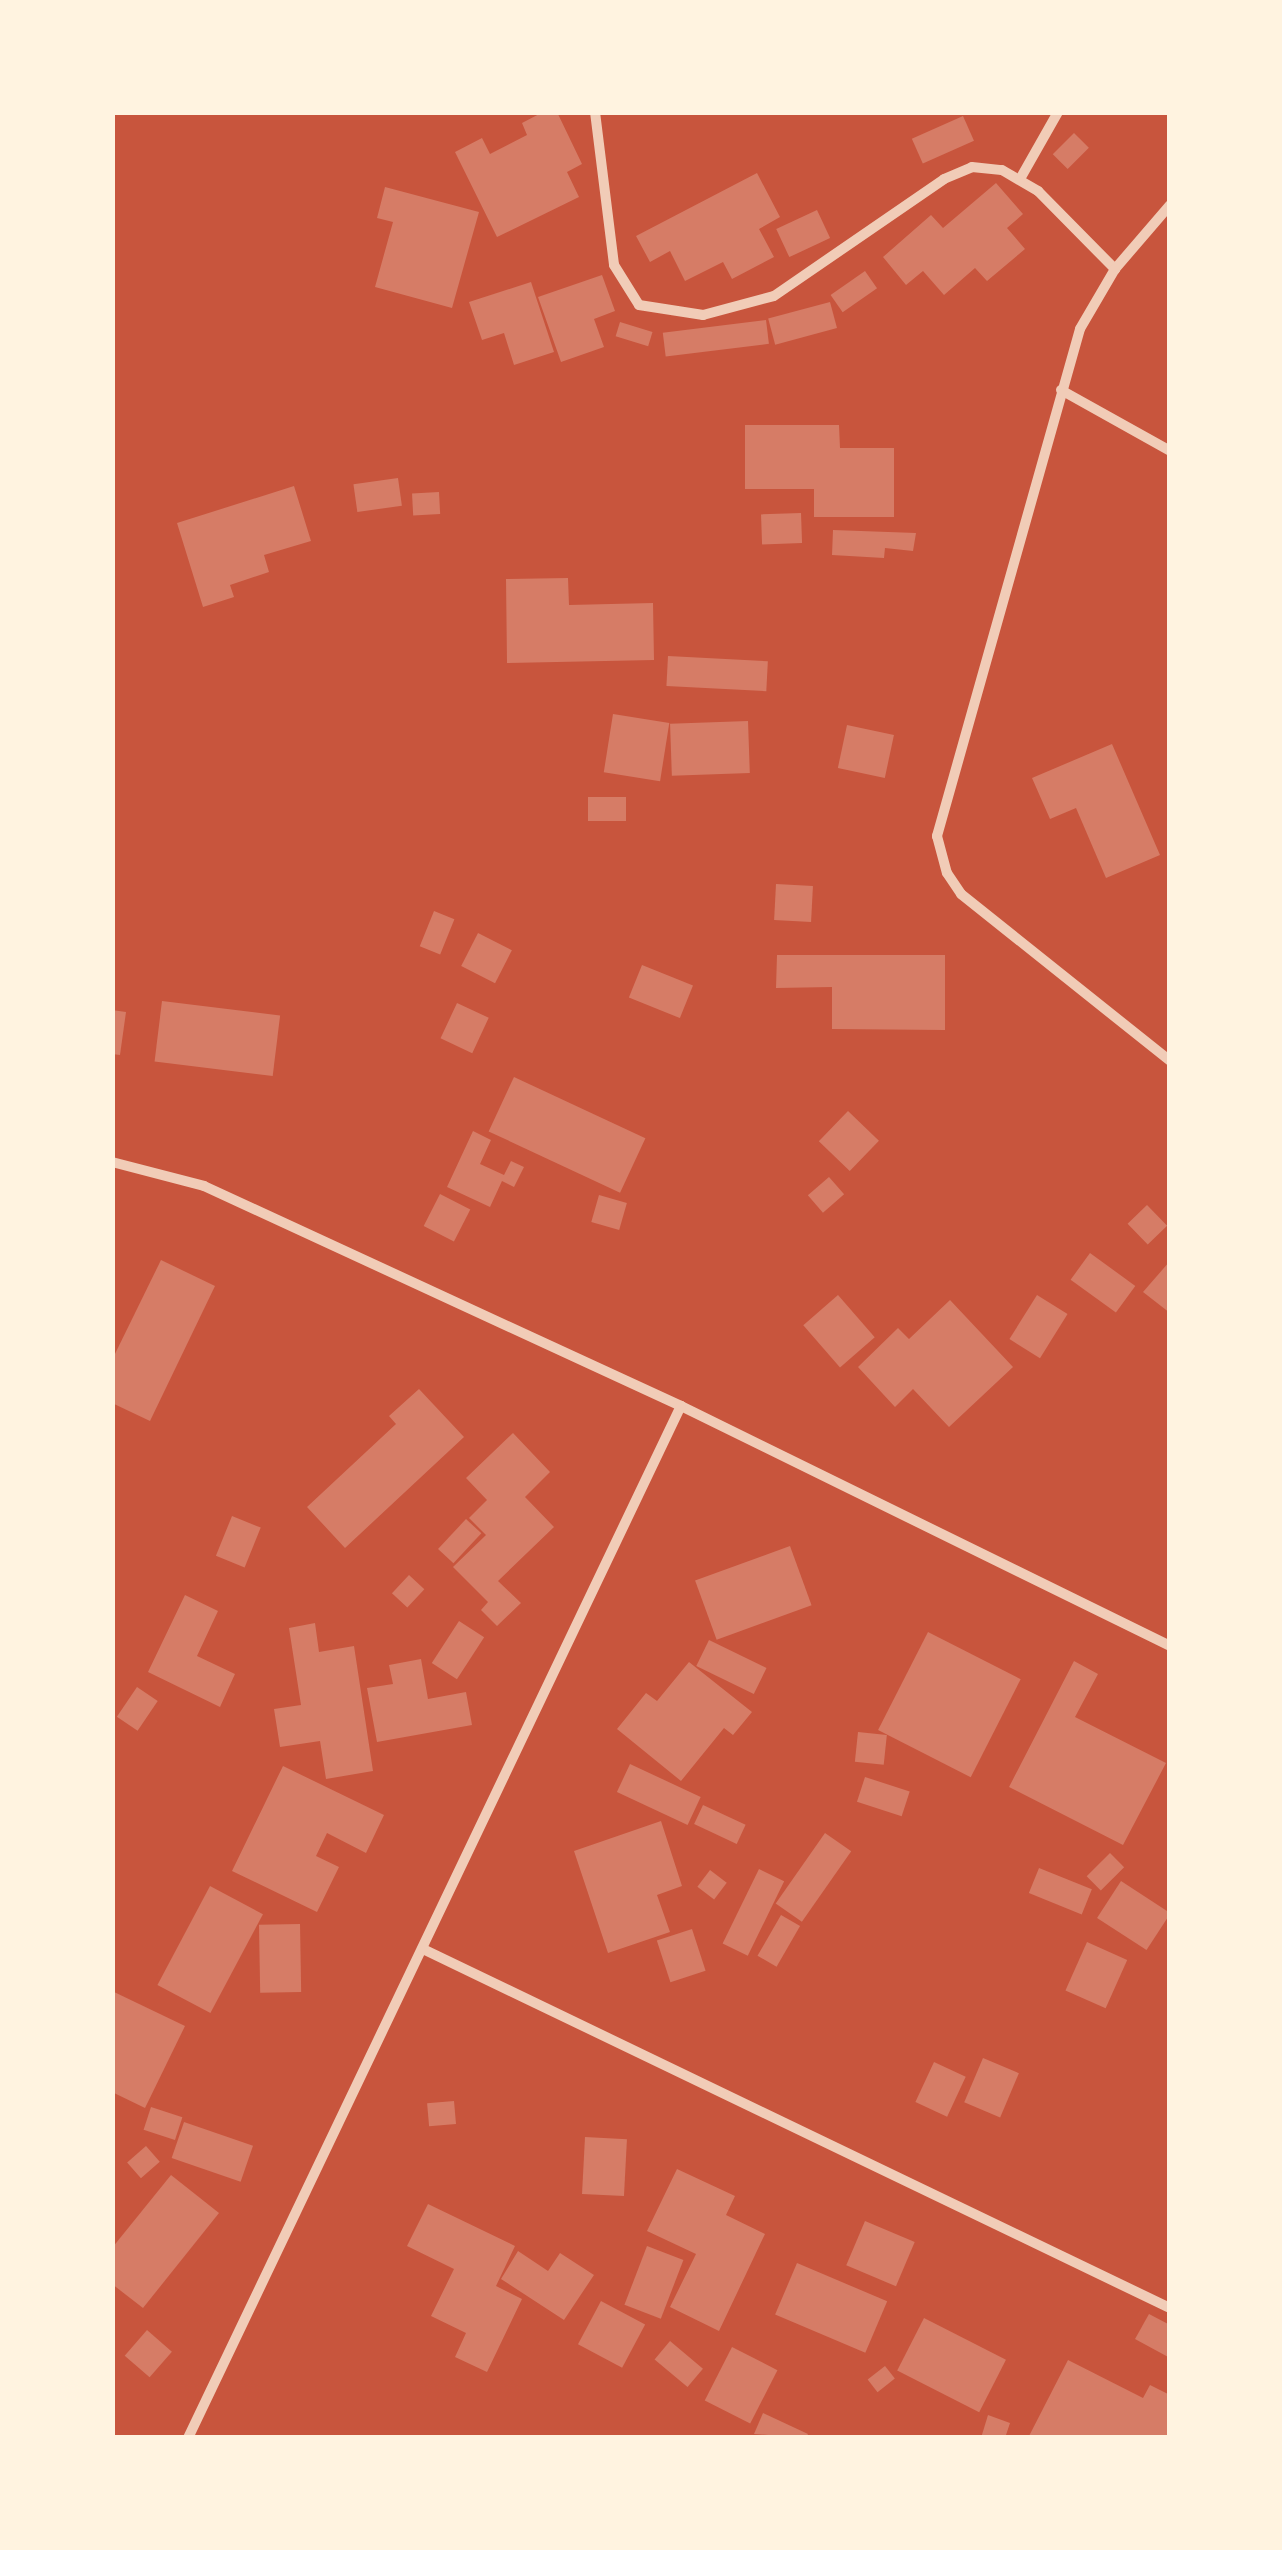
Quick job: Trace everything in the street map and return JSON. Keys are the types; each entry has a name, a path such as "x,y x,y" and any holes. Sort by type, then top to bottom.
{"street":[{"path":"595,112 614,265 639,305 703,316 774,296 958,171 987,166 1020,179 1115,269"},
{"path":"1020,179 1058,112"},
{"path":"1170,205 1115,269 1080,329 940,814 939,853 946,874 977,910 1170,1061"},
{"path":"1060,390 1170,450"},
{"path":"112,1162 204,1186 681,1406 1170,1646"},
{"path":"188,2438 425,1950 681,1406"},
{"path":"425,1950 1170,2308"}],"building":[{"path":"543,112 557,112 582,164 567,172 579,197 497,237 455,152 482,138 490,154 527,135 522,123"},
{"path":"963,116 974,141 923,163 912,139"},
{"path":"1074,133 1089,148 1068,169 1053,154"},
{"path":"757,173 780,217 759,229 774,257 732,279 723,262 685,281 670,251 650,262 636,236"},
{"path":"996,183 1023,214 1007,228 1025,249 987,281 975,268 944,295 923,271 906,285 883,257 931,215 943,228"},
{"path":"385,187 479,212 452,308 375,287 393,222 377,218"},
{"path":"817,210 830,238 789,257 776,229"},
{"path":"865,271 877,288 843,312 831,295"},
{"path":"602,275 615,311 594,319 604,347 561,362 538,297"},
{"path":"531,282 554,352 514,365 504,333 482,340 469,302"},
{"path":"830,302 837,328 775,345 768,319"},
{"path":"766,320 769,344 666,356 663,333"},
{"path":"620,322 653,332 648,346 616,336"},
{"path":"745,425 839,425 840,448 894,448 894,517 814,517 814,489 745,489"},
{"path":"398,478 402,506 357,512 353,484"},
{"path":"294,486 311,541 264,555 269,572 230,585 234,597 203,607 177,523"},
{"path":"439,492 440,514 413,515 412,493"},
{"path":"801,513 802,543 762,544 761,514"},
{"path":"833,530 916,533 913,551 885,548 884,558 832,555"},
{"path":"568,578 569,605 653,603 654,660 507,663 506,579"},
{"path":"668,656 768,661 766,691 666,686"},
{"path":"613,714 669,723 660,781 604,772"},
{"path":"748,721 750,773 672,776 670,724"},
{"path":"847,725 894,735 885,778 838,768"},
{"path":"1112,744 1160,855 1106,878 1076,808 1050,819 1032,778"},
{"path":"588,797 626,797 626,821 588,821"},
{"path":"776,884 813,886 811,922 774,920"},
{"path":"434,911 454,919 440,954 420,946"},
{"path":"478,933 512,950 495,983 461,966"},
{"path":"777,955 945,955 945,1030 832,1029 832,987 776,988"},
{"path":"642,965 693,986 680,1018 629,997"},
{"path":"162,1001 280,1016 273,1076 155,1062"},
{"path":"457,1003 489,1018 472,1053 441,1038"},
{"path":"112,1010 126,1012 120,1055 112,1054"},
{"path":"514,1077 645,1138 620,1193 489,1131"},
{"path":"848,1111 879,1141 850,1171 819,1141"},
{"path":"473,1131 491,1140 480,1164 504,1175 511,1161 524,1167 514,1187 502,1181 490,1207 447,1187"},
{"path":"829,1177 844,1194 823,1213 808,1195"},
{"path":"440,1194 470,1209 454,1242 424,1226"},
{"path":"599,1195 627,1203 619,1230 591,1222"},
{"path":"1147,1205 1167,1226 1148,1245 1128,1224"},
{"path":"1090,1253 1135,1286 1116,1313 1071,1280"},
{"path":"161,1260 215,1286 150,1421 112,1403 112,1360"},
{"path":"1170,1261 1170,1313 1143,1292"},
{"path":"838,1295 875,1337 840,1367 803,1325"},
{"path":"1037,1295 1068,1314 1040,1358 1009,1339"},
{"path":"950,1300 1013,1367 949,1427 913,1389 895,1407 858,1367 898,1328 909,1339"},
{"path":"419,1389 464,1437 345,1548 307,1507 396,1424 389,1416"},
{"path":"513,1433 550,1472 525,1497 554,1527 498,1581 521,1603 497,1626 481,1610 488,1602 453,1567 486,1535 469,1518 487,1500 466,1478"},
{"path":"232,1516 261,1528 245,1567 216,1556"},
{"path":"466,1519 481,1533 453,1563 438,1549"},
{"path":"790,1546 812,1605 717,1640 695,1581"},
{"path":"409,1575 424,1589 407,1608 392,1593"},
{"path":"185,1595 218,1611 197,1656 235,1674 220,1707 148,1672"},
{"path":"459,1621 484,1637 457,1679 432,1663"},
{"path":"315,1623 319,1652 354,1646 373,1771 326,1779 320,1741 280,1747 274,1709 301,1705 289,1628"},
{"path":"928,1632 1021,1679 971,1777 878,1730"},
{"path":"709,1640 767,1668 754,1694 696,1666"},
{"path":"421,1659 428,1699 466,1692 472,1725 377,1742 367,1688 393,1684 389,1665"},
{"path":"1074,1661 1098,1674 1075,1717 1166,1763 1123,1845 1009,1787"},
{"path":"689,1662 752,1712 733,1735 724,1728 681,1781 617,1729 646,1693 657,1701"},
{"path":"137,1687 158,1701 138,1731 117,1717"},
{"path":"858,1732 887,1735 884,1765 855,1762"},
{"path":"630,1764 701,1797 688,1825 617,1792"},
{"path":"283,1766 384,1815 366,1853 327,1833 316,1856 339,1867 317,1912 232,1871"},
{"path":"865,1777 910,1792 902,1816 857,1802"},
{"path":"703,1805 746,1825 737,1844 694,1824"},
{"path":"661,1821 682,1886 657,1895 670,1932 608,1953 574,1851"},
{"path":"825,1833 851,1851 802,1922 776,1903"},
{"path":"1110,1853 1124,1867 1101,1890 1087,1876"},
{"path":"1039,1868 1092,1889 1082,1914 1029,1893"},
{"path":"759,1869 784,1881 748,1956 723,1944"},
{"path":"710,1870 727,1883 714,1899 697,1887"},
{"path":"1121,1881 1170,1913 1147,1950 1097,1918"},
{"path":"210,1886 263,1914 210,2013 157,1985"},
{"path":"781,1915 800,1926 777,1967 758,1956"},
{"path":"300,1924 301,1992 260,1993 259,1925"},
{"path":"692,1929 706,1971 670,1982 657,1940"},
{"path":"1087,1942 1127,1960 1106,2008 1065,1990"},
{"path":"112,1991 185,2026 145,2108 112,2092"},
{"path":"983,2058 1019,2073 1000,2117 964,2102"},
{"path":"934,2062 966,2077 947,2117 915,2102"},
{"path":"454,2101 456,2124 429,2126 427,2103"},
{"path":"151,2107 182,2117 175,2140 144,2130"},
{"path":"184,2122 253,2146 241,2182 172,2158"},
{"path":"585,2137 627,2139 624,2196 582,2194"},
{"path":"146,2146 160,2162 141,2178 127,2162"},
{"path":"677,2169 735,2196 726,2215 765,2234 719,2331 670,2307 696,2254 647,2231"},
{"path":"171,2175 219,2213 143,2308 112,2284 112,2248"},
{"path":"428,2204 515,2246 496,2286 522,2299 487,2372 455,2357 466,2333 431,2316 454,2269 407,2246"},
{"path":"865,2221 915,2242 896,2286 846,2265"},
{"path":"647,2246 683,2260 661,2319 624,2305"},
{"path":"518,2251 548,2271 560,2253 594,2275 564,2320 501,2279"},
{"path":"797,2263 887,2301 865,2353 775,2315"},
{"path":"601,2301 645,2324 622,2368 578,2344"},
{"path":"1149,2314 1170,2325 1170,2358 1135,2339"},
{"path":"924,2318 1006,2360 979,2412 897,2371"},
{"path":"147,2330 172,2352 150,2377 125,2356"},
{"path":"670,2341 703,2369 688,2387 655,2359"},
{"path":"732,2347 777,2370 750,2424 705,2400"},
{"path":"1068,2360 1143,2398 1150,2385 1170,2395 1167,2438 1028,2438"},
{"path":"885,2366 895,2379 878,2392 868,2380"},
{"path":"763,2413 808,2434 806,2438 754,2434"},
{"path":"988,2415 1010,2423 1005,2438 981,2438"}]}
